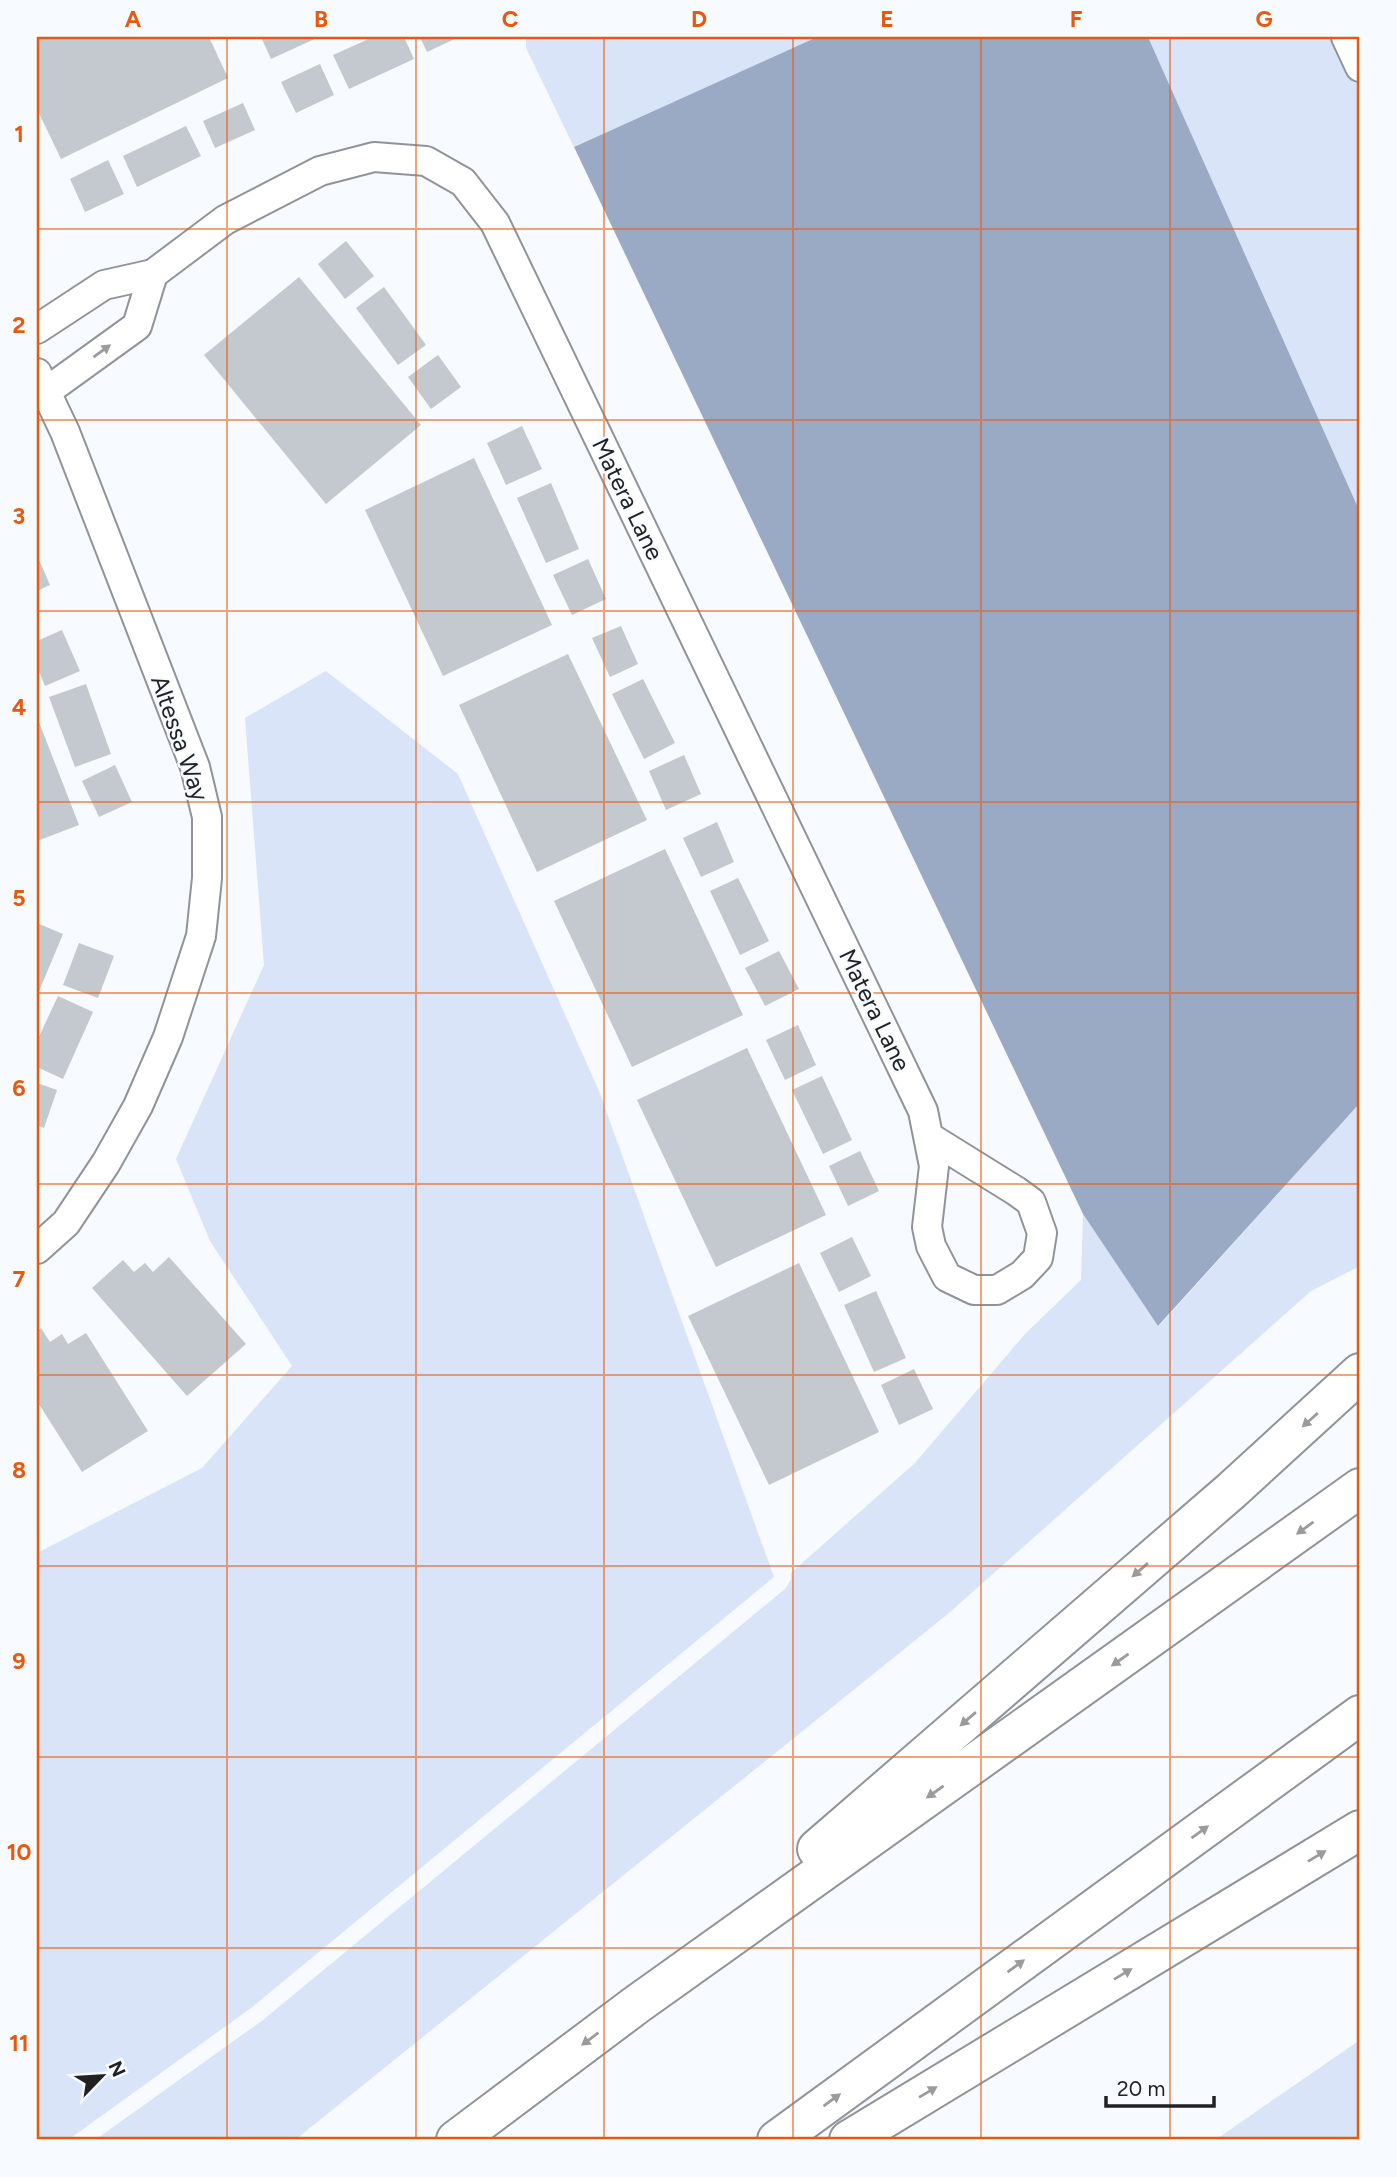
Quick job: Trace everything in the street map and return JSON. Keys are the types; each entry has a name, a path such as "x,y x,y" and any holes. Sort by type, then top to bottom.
{"highway":[{"path":"636,2005 1231,1491 1360,1373"},
{"path":"456,2140 636,2005 1360,1488"},
{"path":"777,2140 1360,1715"},
{"path":"849,2140 1360,1830"}],"street":[{"path":"1346,37 1360,67"},
{"name":"Matera Lane","path":"37,329 104,285 153,274 225,220 320,171 374,157 426,161 463,182 495,223 923,1111 934,1166 927,1227 931,1246 947,1277 974,1290 997,1290 1022,1275 1038,1258 1042,1233 1031,1202 929,1137"},
{"path":"42,382 137,326 153,274"},
{"name":"Altessa Way","path":"37,1249 66,1223 106,1163 138,1106 168,1037 201,936 208,878 207,817 195,767 42,382"}],"shaded area":[{"path":"526,37 817,37 574,147 526,48"},
{"path":"817,37 1148,37 1360,512 1360,1103 1158,1326 1083,1214 574,147"},
{"path":"1148,37 1360,37 1360,512"},
{"path":"326,671 458,774 599,1091 774,1577 251,2008 68,2140 37,2140 37,1553 202,1468 292,1366 210,1241 176,1159 264,965 245,718"},
{"path":"1360,1103 1360,1266 1311,1291 949,1613 295,2140 95,2140 263,2020 785,1589 791,1580 791,1573 915,1463 1025,1334 1081,1280 1083,1214 1159,1326"},
{"path":"1360,2040 1360,2140 1215,2140"}],"building":[{"path":"37,37 209,37 228,78 61,159 37,109"},
{"path":"261,37 319,37 271,59"},
{"path":"373,37 404,37 414,59 349,89 333,55"},
{"path":"420,37 459,37 427,52"},
{"path":"320,64 334,95 296,113 281,82"},
{"path":"243,103 255,130 215,148 203,121"},
{"path":"186,126 201,156 137,187 123,156"},
{"path":"108,160 124,194 85,212 70,179"},
{"path":"346,241 374,276 345,299 318,264"},
{"path":"299,277 421,425 326,504 204,355"},
{"path":"384,287 426,345 398,365 356,308"},
{"path":"438,355 461,387 431,409 408,377"},
{"path":"522,426 542,469 506,485 487,443"},
{"path":"474,458 552,625 443,676 365,510"},
{"path":"551,483 579,549 546,563 517,498"},
{"path":"37,555 50,585 37,591"},
{"path":"588,559 606,599 572,615 553,575"},
{"path":"621,626 638,664 610,677 592,638"},
{"path":"62,630 80,671 45,686 37,666 37,641"},
{"path":"568,654 647,820 537,872 459,705"},
{"path":"643,679 675,743 644,759 612,694"},
{"path":"86,684 111,754 75,767 49,697"},
{"path":"37,717 79,825 37,841"},
{"path":"684,755 701,794 666,810 649,771"},
{"path":"115,765 132,802 99,817 82,781"},
{"path":"717,822 734,862 701,877 683,838"},
{"path":"665,849 743,1015 632,1067 554,901"},
{"path":"738,878 769,941 740,955 710,891"},
{"path":"37,923 63,934 37,996"},
{"path":"79,943 114,956 98,998 63,985"},
{"path":"779,951 799,989 765,1006 745,968"},
{"path":"58,996 93,1012 63,1079 37,1067 37,1041"},
{"path":"798,1025 816,1065 785,1080 766,1040"},
{"path":"747,1048 826,1215 716,1267 637,1100"},
{"path":"822,1076 852,1140 823,1154 792,1090"},
{"path":"37,1083 57,1090 44,1128 37,1125"},
{"path":"860,1151 879,1191 848,1206 829,1166"},
{"path":"852,1237 871,1276 839,1292 820,1253"},
{"path":"169,1257 246,1344 187,1396 92,1288 123,1260 134,1272 145,1263 153,1272"},
{"path":"799,1263 879,1432 769,1485 688,1316"},
{"path":"876,1291 906,1358 874,1372 844,1305"},
{"path":"41,1328 50,1342 62,1334 68,1344 86,1333 148,1431 82,1472 37,1401 37,1331"},
{"path":"914,1369 933,1409 899,1425 881,1385"}]}
